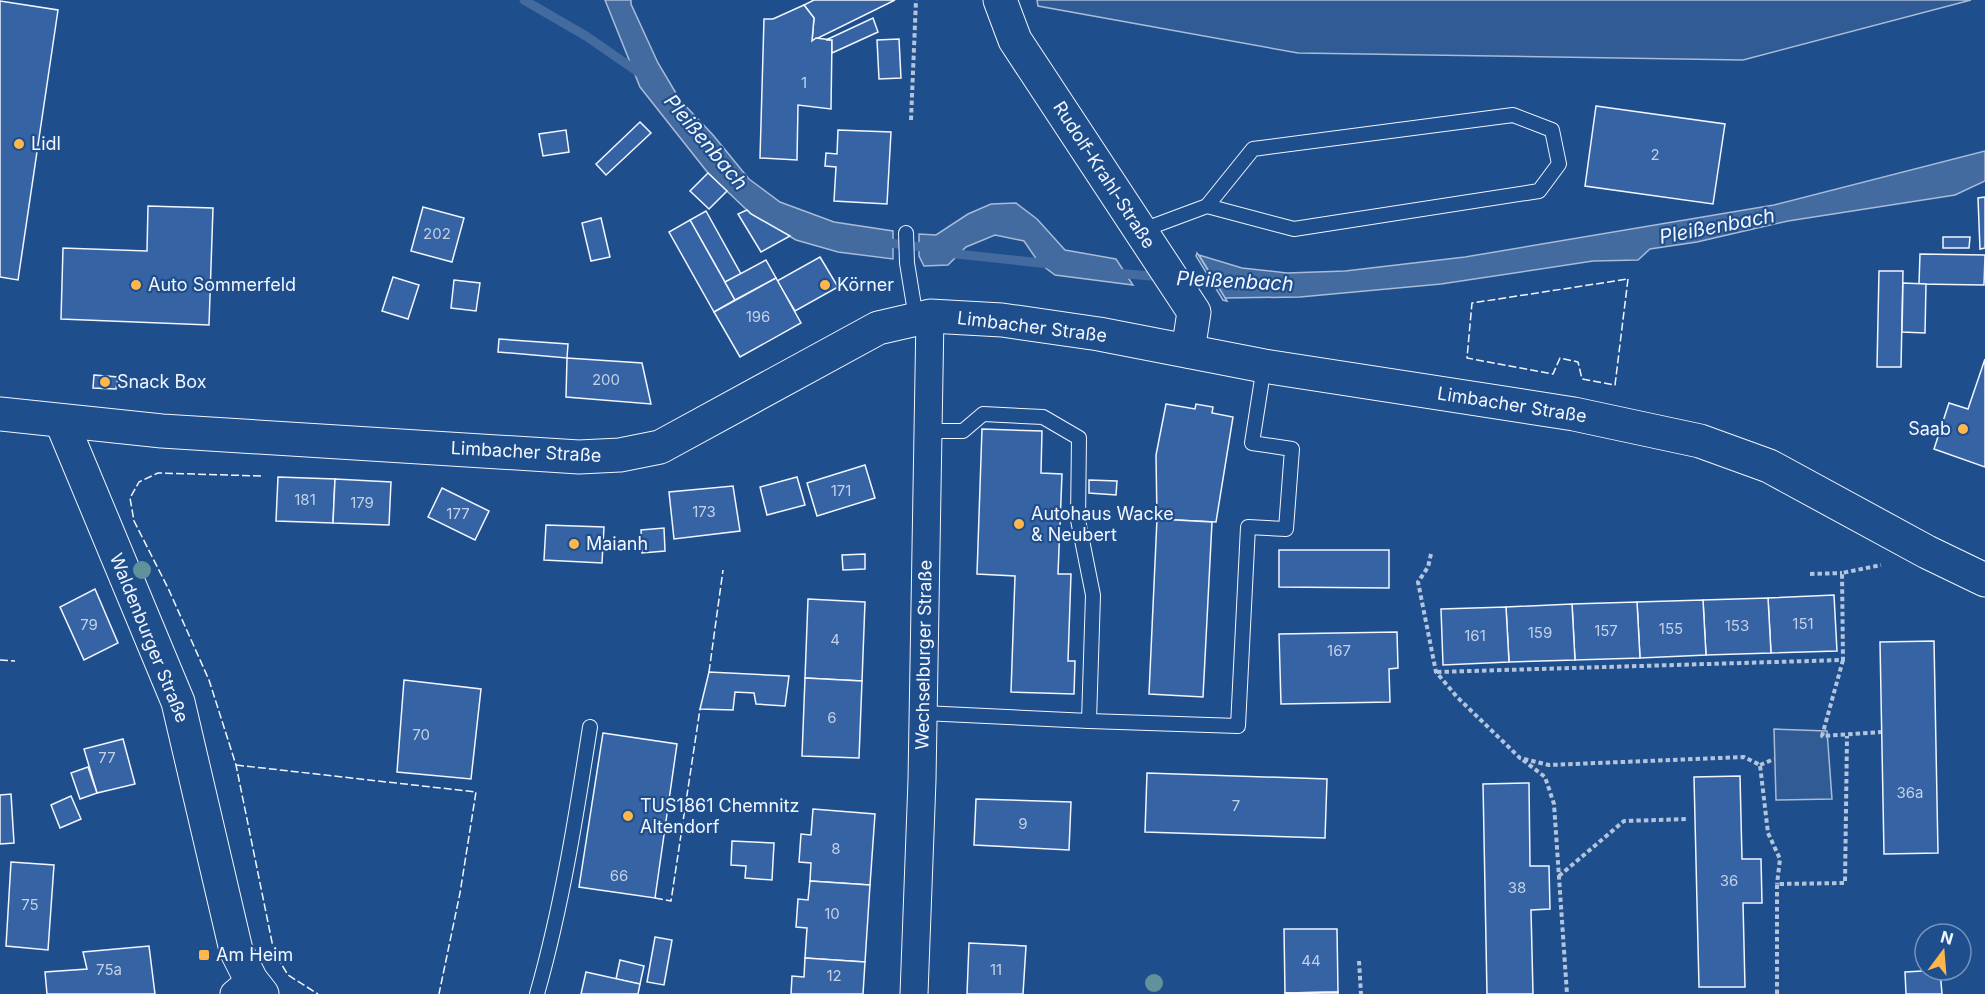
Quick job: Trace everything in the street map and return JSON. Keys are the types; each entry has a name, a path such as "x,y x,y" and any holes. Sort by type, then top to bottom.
{"main road":[{"name":"Rudolf-Krahl-Straße","path":"1000,0 1015,40 1194,312 1188,351"},
{"name":"Limbacher Straße","path":"0,414 62,423 579,457 620,455 660,447 878,328 923,317 1002,320 1100,334 1264,366 1574,414 1700,441 1769,466 1927,552 1985,580"},
{"name":"Waldenburger Straße","path":"62,423 178,702 236,950 249,989"}],"street":[{"name":"Wechselburger Straße","path":"914,994 923,713 928,431 923,317"}],"lane":[{"path":"1144,237 1207,206 1252,149 1513,115 1552,130 1559,164 1539,191 1293,229 1207,206"},
{"path":"906,232 907,262 923,317"},
{"path":"923,713 1238,726 1248,527 1286,529 1288,509 1292,449 1252,443 1264,366"},
{"path":"928,431 963,431 982,414 1043,417 1079,438 1078,520 1094,595 1089,721"},
{"path":"537,994 552,944 573,839 590,727"}],"path":[{"path":"911,120 916,0"},
{"path":"1810,574 1842,573 1927,552"},
{"path":"1431,554 1428,567 1418,582 1436,672 1457,697 1520,758 1545,777 1554,804 1567,994"},
{"path":"1842,573 1843,660 1822,736 1881,732"},
{"path":"1436,672 1843,660"},
{"path":"1777,884 1845,883 1847,736"},
{"path":"1520,758 1549,765 1744,757 1760,765 1774,759"},
{"path":"1760,765 1768,833 1780,859 1777,884 1777,994"},
{"path":"1559,877 1624,820 1688,819"},
{"path":"1359,961 1361,994"}],"shaded area":[{"path":"1037,0 1971,0 1743,60 1298,53 1038,6"},
{"path":"1774,729 1827,731 1832,799 1776,800"}],"water":[{"path":"605,0 631,0 658,63 680,100 713,135 749,179 780,202 834,222 893,231 893,259 838,252 796,240 751,214 708,173 640,87"},
{"path":"1985,151 1985,181 1955,195 1788,221 1697,242 1650,249 1638,260 1593,261 1441,284 1300,297 1225,298 1199,255 1242,268 1287,273 1345,271 1465,257 1774,205"},
{"path":"1016,203 1037,219 1065,250 1116,259 1133,285 1055,275 1039,263 1024,241 995,235 966,247 948,265 924,266 919,256 919,234 936,235 968,214 991,204"}],"pier":[{"path":"1197,253 1227,301 1223,300 1196,256"}],"building":[{"path":"814,0 895,0 812,41 814,18 804,5"},
{"name":"Lidl","path":"0,1 58,10 18,280 0,277"},
{"path":"804,5 814,18 812,41 816,38 832,40 831,109 798,105 797,160 760,158 764,19 773,19"},
{"path":"873,18 878,32 832,53 832,40 826,40"},
{"path":"899,39 901,78 879,79 877,40"},
{"path":"1596,106 1725,124 1713,204 1585,186"},
{"path":"640,122 651,133 606,175 596,164"},
{"path":"566,130 569,152 543,156 539,134"},
{"path":"838,130 891,132 887,204 834,201 836,167 825,166 826,153 837,154"},
{"path":"708,173 727,191 709,209 690,191"},
{"path":"1985,197 1985,248 1980,249 1978,198"},
{"name":"Auto Sommerfeld","path":"148,206 213,208 209,325 61,319 63,248 147,251"},
{"path":"423,207 464,218 452,262 411,251"},
{"path":"747,210 790,236 761,252 738,214"},
{"path":"706,211 741,274 725,282 690,220"},
{"path":"601,218 610,257 591,261 582,223"},
{"path":"690,220 735,300 714,312 669,232"},
{"path":"1943,237 1970,237 1969,248 1943,248"},
{"path":"1920,254 1985,255 1984,285 1919,284"},
{"path":"820,257 838,287 795,311 777,281"},
{"path":"766,260 776,278 735,300 725,282"},
{"path":"1879,271 1903,271 1901,367 1877,367"},
{"path":"393,277 419,285 408,319 382,311"},
{"path":"776,278 801,323 740,357 714,312"},
{"path":"454,280 480,283 476,311 451,308"},
{"path":"1903,283 1926,284 1925,333 1902,332"},
{"path":"499,339 568,344 567,358 498,352"},
{"path":"567,358 642,363 651,404 566,397"},
{"name":"Saab","path":"1985,359 1985,467 1934,449 1949,403 1968,409"},
{"name":"Snack Box","path":"94,375 118,377 116,389 93,388"},
{"path":"1166,404 1195,409 1196,404 1213,407 1212,413 1233,417 1216,522 1157,519 1156,455"},
{"name":"Autohaus Wacke & Neubert","path":"982,429 1042,431 1041,473 1062,474 1058,574 1071,574 1068,661 1075,661 1074,694 1011,692 1015,576 977,574"},
{"path":"865,465 875,498 817,516 807,483"},
{"path":"278,477 335,479 333,523 276,521"},
{"path":"797,477 805,505 767,515 760,487"},
{"path":"335,479 391,482 389,525 333,523"},
{"path":"1089,480 1117,481 1116,495 1089,493"},
{"path":"733,486 740,531 674,539 669,492"},
{"path":"442,488 489,511 475,540 428,517"},
{"path":"1157,519 1212,522 1203,697 1149,694"},
{"name":"Maianh","path":"546,525 604,527 602,563 544,560"},
{"path":"664,528 665,551 642,553 641,530"},
{"path":"1279,550 1389,550 1389,588 1279,587"},
{"path":"865,554 865,569 843,570 842,555"},
{"path":"95,589 118,643 84,660 60,607"},
{"path":"1834,595 1837,651 1771,653 1768,598"},
{"path":"1768,598 1771,653 1706,655 1703,600"},
{"path":"808,599 865,602 862,681 805,678"},
{"path":"1703,600 1706,655 1640,658 1637,602"},
{"path":"1637,602 1640,658 1575,660 1572,604"},
{"path":"1572,604 1575,660 1509,662 1506,607"},
{"path":"1506,607 1509,662 1443,665 1441,609"},
{"path":"1397,632 1398,668 1389,669 1390,702 1281,704 1279,634"},
{"path":"1934,641 1938,853 1884,854 1880,642"},
{"path":"709,672 789,676 785,706 756,704 754,693 735,692 733,710 700,709"},
{"path":"805,678 862,681 859,758 802,756"},
{"path":"404,680 481,689 471,779 397,772"},
{"name":"TUS1861 Chemnitz Altendorf","path":"603,733 677,744 655,898 579,887"},
{"path":"123,739 135,784 97,793 84,749"},
{"path":"88,767 97,793 80,799 71,773"},
{"path":"1147,773 1327,779 1325,838 1145,832"},
{"path":"1740,776 1742,859 1761,859 1762,903 1743,903 1745,987 1699,987 1694,777"},
{"path":"1529,783 1530,866 1549,866 1550,909 1531,910 1533,994 1487,994 1483,784"},
{"path":"11,794 14,843 0,844 0,795"},
{"path":"71,796 81,819 60,828 51,805"},
{"path":"976,799 1071,802 1069,850 974,845"},
{"path":"813,809 875,814 870,885 810,881 811,863 799,862 801,834 811,835"},
{"path":"732,841 774,843 772,880 745,878 746,866 731,865"},
{"path":"11,862 54,865 48,950 6,946"},
{"path":"810,881 870,885 865,962 805,958 807,928 796,927 798,899 808,900"},
{"path":"1284,929 1337,929 1338,992 1285,993"},
{"path":"655,937 672,940 664,985 647,982"},
{"path":"969,943 1026,946 1023,994 967,994"},
{"path":"149,946 155,994 47,994 45,972 87,969 83,952"},
{"path":"805,958 865,962 863,994 791,994 792,976 804,977"},
{"path":"620,960 644,966 640,984 616,979"},
{"path":"586,972 640,984 638,994 581,994"},
{"path":"1905,972 1913,972 1913,982 1941,982 1942,994 1906,994"},
{"path":"1338,992 1338,994 1285,994 1285,993"}],"waterway":[{"path":"524,0 586,36 641,74"},
{"name":"Pleißenbach","path":"881,242 930,248"},
{"path":"947,253 1050,264"},
{"name":"Pleißenbach","path":"1116,273 1162,277"},
{"name":"Pleißenbach","path":"1182,279 1225,282"}],"fence":[{"path":"1628,279 1615,385 1582,379 1578,362 1560,358 1553,374 1467,358 1472,303 1628,279"},
{"path":"261,476 158,473 139,482 130,498 134,521 168,588 209,680 236,765 274,952 288,975 318,994"},
{"path":"709,672 723,570"},
{"path":"0,660 15,661"},
{"path":"655,898 671,901 700,709"},
{"path":"236,765 476,792 460,893 439,994"}],"place":[{"name":"Lidl","path":"19,144"},
{"name":"Auto Sommerfeld","path":"136,285"},
{"name":"Körner","path":"825,285"},
{"name":"Snack Box","path":"105,382"},
{"name":"Saab","path":"1963,429"},
{"name":"Autohaus Wacke & Neubert","path":"1019,524"},
{"name":"Maianh","path":"574,544"},
{"name":"TUS1861 Chemnitz Altendorf","path":"628,816"},
{"name":"Am Heim","path":"204,955"}]}
